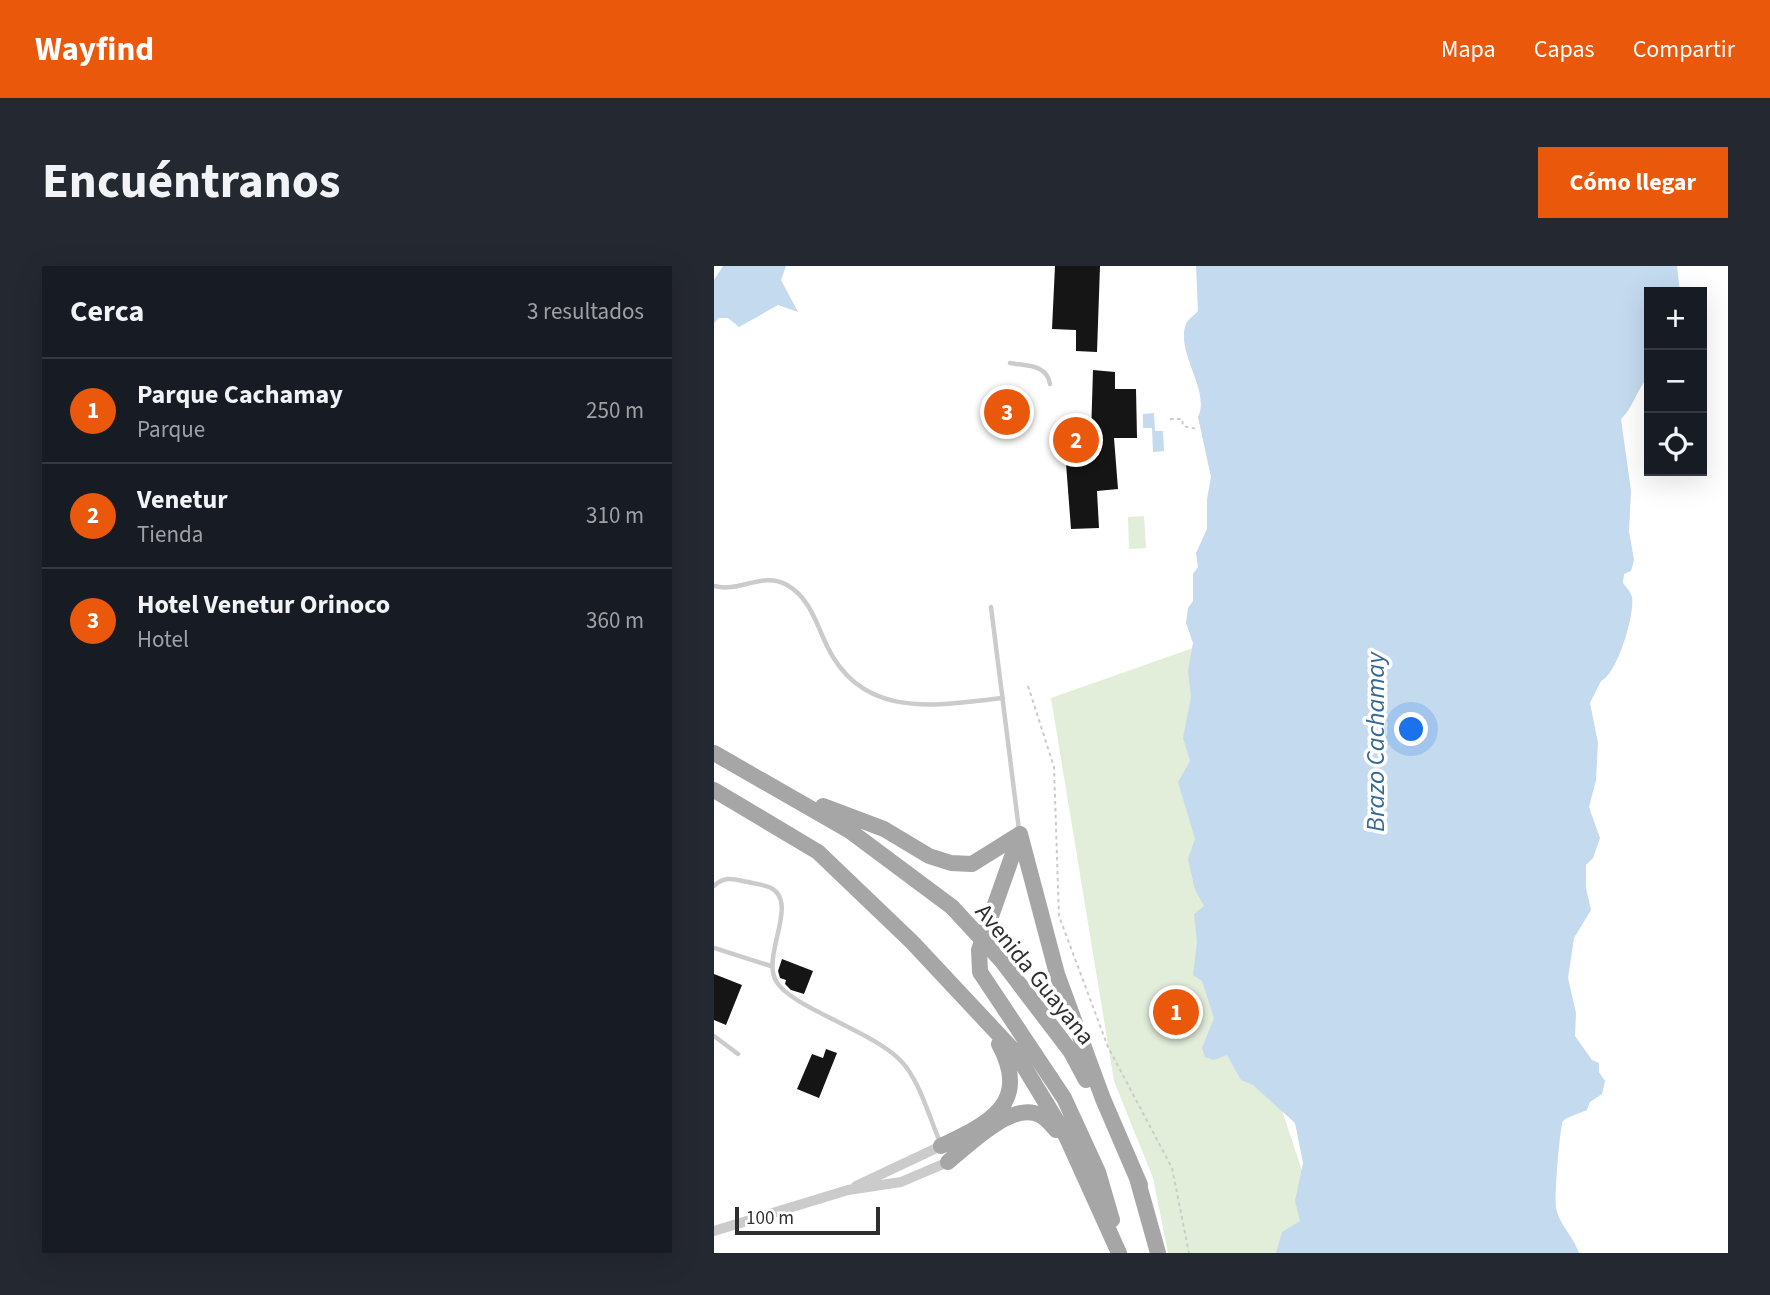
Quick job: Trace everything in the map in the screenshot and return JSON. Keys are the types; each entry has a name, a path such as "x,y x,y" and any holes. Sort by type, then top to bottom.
{"main road":[{"name":"Avenida Guayana","path":"714,752 850,831 952,908 1001,960 1071,1052 1140,1185 1158,1253"},
{"path":"714,790 818,852 912,942 1015,1052 1066,1136 1120,1253"},
{"path":"790,794 884,829 929,856 951,863 972,864 1020,834"},
{"path":"1020,834 1057,974 1103,1099 1140,1185"},
{"path":"1020,834 979,950 980,972 1064,1098 1098,1172 1120,1253"},
{"path":"942,1146 986,1124 1006,1101 1012,1087 1007,1059 984,1018"},
{"path":"948,1162 1010,1115 1034,1112 1045,1118 1056,1130 1079,1168"}],"street":[{"path":"848,1190 942,1146"},
{"path":"714,1231 848,1190 901,1182 948,1162"}],"lane":[{"path":"1010,363 1040,368 1048,376 1050,384"},
{"path":"714,586 730,588 763,579 777,580 794,590 810,608 838,664 858,682 884,698 919,706 1003,698"},
{"path":"990,607 1020,834"},
{"path":"714,886 731,878 770,887 778,894 782,915 771,966 779,987 797,1000 876,1039 899,1058 908,1069 948,1162"},
{"path":"714,948 771,966"},
{"path":"714,1036 738,1054"}],"path":[{"path":"1170,419 1182,419 1183,426 1197,429"},
{"path":"1028,686 1054,767 1059,916 1108,1046 1172,1168 1189,1253"}],"green space":[{"path":"1144,516 1146,548 1129,549 1128,517"},
{"path":"1210,642 1227,944 1316,1213 1316,1253 1168,1253 1153,1178 1114,1081 1051,698"}],"water":[{"path":"723,266 786,266 781,280 798,312 778,305 739,327 728,318 719,318 714,323 714,280"},
{"name":"Brazo Cachamay","path":"1196,266 1677,266 1679,287 1644,287 1644,383 1621,419 1631,491 1629,531 1634,560 1631,571 1624,574 1623,583 1631,595 1631,617 1619,656 1601,681 1590,703 1598,743 1596,780 1589,807 1600,838 1593,858 1586,865 1586,888 1591,910 1574,938 1568,978 1576,1013 1575,1036 1592,1060 1599,1063 1599,1072 1605,1081 1602,1094 1590,1102 1587,1110 1563,1121 1556,1201 1560,1219 1579,1253 1276,1253 1282,1232 1300,1221 1295,1201 1303,1163 1295,1123 1253,1085 1241,1080 1227,1055 1214,1060 1205,1057 1202,1048 1214,1018 1202,981 1193,975 1197,942 1194,914 1204,906 1195,890 1188,859 1195,839 1178,782 1190,761 1183,738 1191,697 1188,671 1193,643 1186,623 1188,608 1193,601 1193,574 1198,567 1196,553 1207,529 1207,499 1211,477 1198,417 1200,395 1188,359 1184,335 1187,322 1198,311"},
{"path":"1154,413 1155,431 1163,431 1164,451 1153,452 1152,428 1143,428 1143,414"}],"building":[{"path":"1055,266 1100,266 1097,352 1076,351 1076,330 1052,329"},
{"path":"1093,370 1115,372 1115,389 1136,389 1137,438 1114,438 1118,489 1097,491 1099,528 1071,529 1064,437 1091,435"},
{"path":"782,959 813,971 804,994 791,990 785,984 786,980 780,978 778,971"},
{"path":"714,974 742,985 726,1025 714,1020"},
{"path":"826,1049 837,1053 819,1098 797,1089 812,1054 823,1058"}],"place":[{"name":"Hotel Venetur Orinoco","path":"1007,412"},
{"name":"Venetur","path":"1076,440"},
{"name":"Parque Cachamay","path":"1176,1012"}]}
